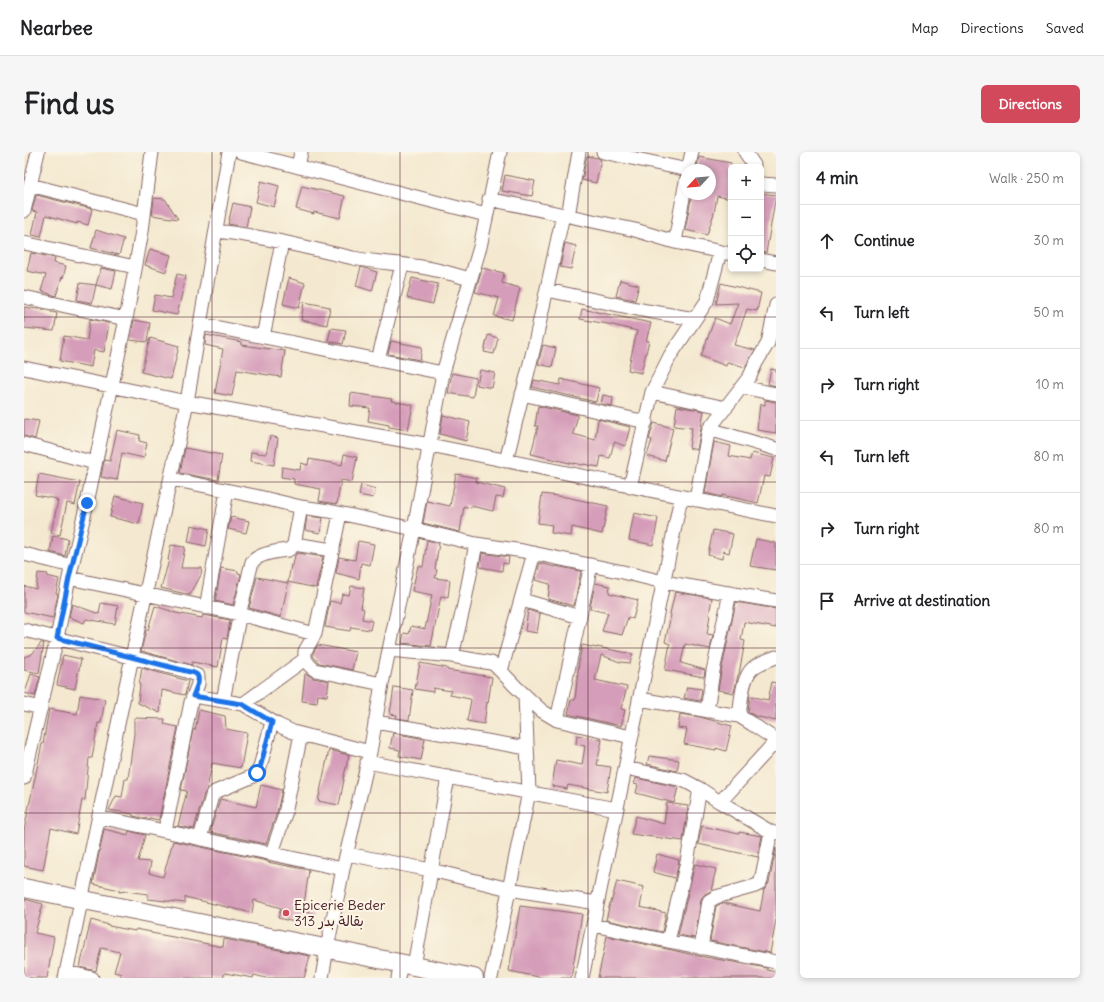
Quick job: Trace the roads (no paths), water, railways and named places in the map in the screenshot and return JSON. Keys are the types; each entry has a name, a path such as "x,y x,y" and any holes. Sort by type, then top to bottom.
{"street":[{"path":"24,211 38,152"},
{"path":"24,778 57,638 126,319 142,231 152,152"},
{"path":"92,978 66,975 187,402 229,152"},
{"path":"241,152 486,214"},
{"path":"298,167 301,152"},
{"path":"322,978 327,948 369,757 382,684 444,373 480,247 500,152"},
{"path":"506,461 580,152"},
{"path":"603,152 680,168"},
{"path":"689,164 692,152"},
{"path":"745,152 753,164"},
{"path":"764,184 776,185"},
{"path":"30,185 144,214"},
{"path":"490,199 635,230 675,242 725,253 708,301 670,356 652,392 630,487"},
{"path":"675,242 683,200"},
{"path":"216,231 238,233 354,258 415,266 470,279"},
{"path":"263,337 282,242"},
{"path":"24,243 136,266"},
{"path":"764,261 776,263"},
{"path":"378,360 402,264"},
{"path":"547,290 647,311 695,319"},
{"path":"24,297 126,319"},
{"path":"696,500 709,430 750,376 756,362 772,343 776,305"},
{"path":"200,324 444,373"},
{"path":"24,368 187,402 430,445 776,516"},
{"path":"742,387 776,394"},
{"path":"652,392 726,408"},
{"path":"522,394 646,422"},
{"path":"709,430 776,449"},
{"path":"24,444 95,463"},
{"path":"171,479 301,507 414,529 476,544 591,565 663,582 776,601"},
{"path":"206,608 227,491"},
{"path":"582,978 680,497"},
{"path":"223,701 239,614 252,562 260,556 291,548 294,544 301,507"},
{"path":"340,514 315,634 304,651 305,659 315,670 382,684"},
{"path":"294,544 332,550"},
{"path":"452,656 476,544"},
{"path":"24,554 71,572 146,595 239,614 315,634"},
{"path":"501,671 534,554"},
{"path":"557,720 591,565"},
{"path":"707,711 713,671 730,593"},
{"path":"522,600 580,617"},
{"path":"24,630 196,674 198,677 198,684 191,702 165,830"},
{"path":"389,650 452,656 495,664 542,711 557,720 631,737"},
{"path":"739,716 743,690 750,671 754,667 776,657"},
{"path":"242,704 305,659"},
{"path":"491,978 529,792 525,695"},
{"path":"193,696 242,704 272,722 293,732 369,757 448,777 616,809"},
{"path":"639,699 739,716 776,741 720,802"},
{"path":"24,704 41,708"},
{"path":"200,838 212,796 215,792 257,773 260,768 272,722"},
{"path":"375,722 527,748"},
{"path":"272,853 285,814 301,734"},
{"path":"625,768 683,780 774,832 759,884 716,897 709,901 701,948"},
{"path":"404,969 431,870 448,777"},
{"path":"668,941 687,862 700,789"},
{"path":"99,817 344,869"},
{"path":"347,854 431,870 509,889 597,903"},
{"path":"24,888 327,948 404,969 474,978"},
{"path":"593,925 701,948 776,960"}],"place":[{"name":"Epicerie Beder 313 بقالة بدر","path":"286,913"}]}
